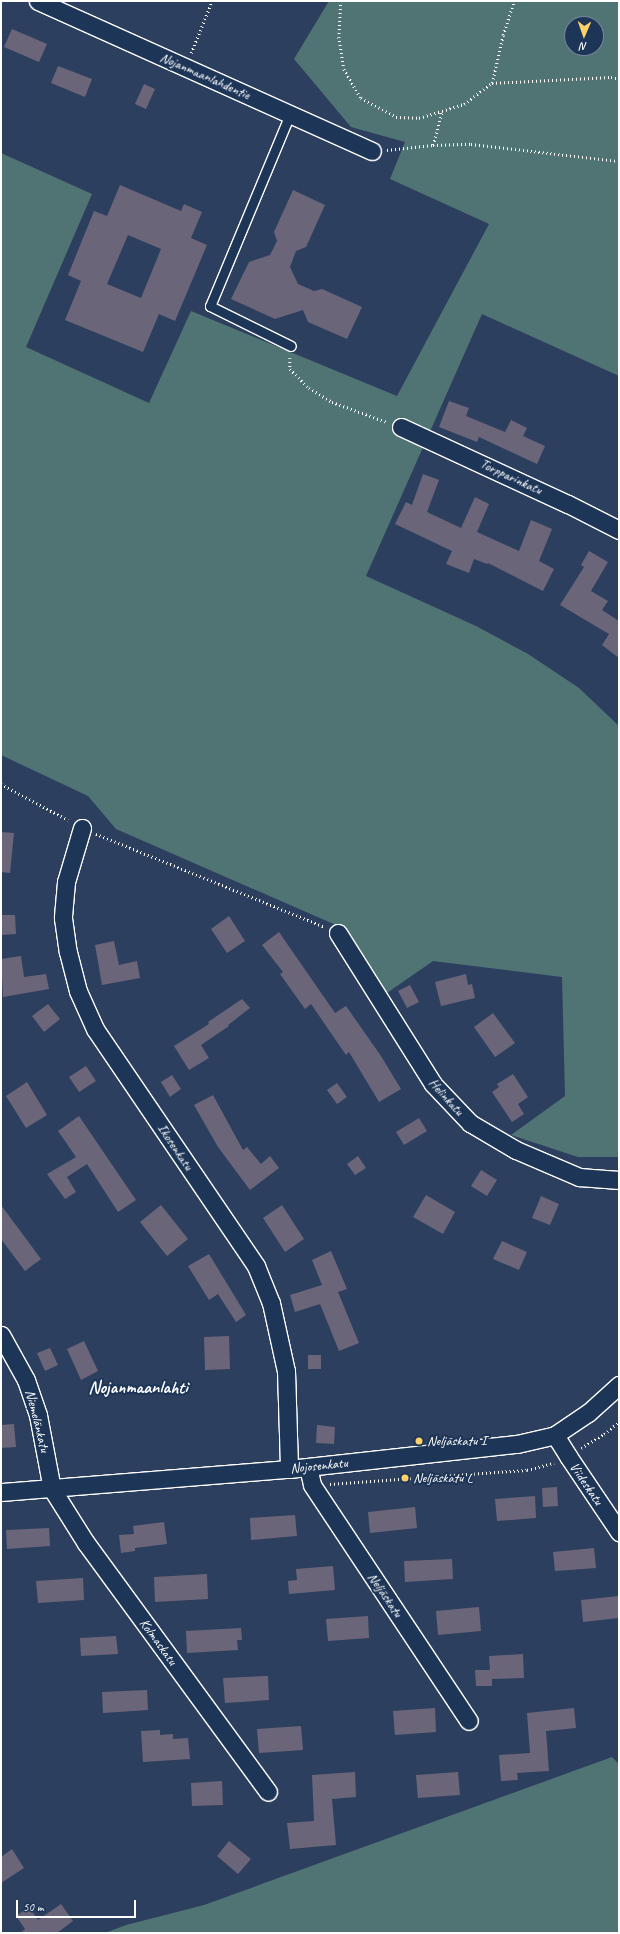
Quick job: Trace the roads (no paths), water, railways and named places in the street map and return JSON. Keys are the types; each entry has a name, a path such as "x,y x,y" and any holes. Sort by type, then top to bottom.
{"street":[{"name":"Nojanmaanlahdentie","path":"38,1 372,151"},
{"name":"Torpparinkatu","path":"400,427 568,504 619,530"},
{"name":"Ikosenkatu","path":"82,828 66,882 63,918 68,952 78,991 95,1029 256,1266 271,1303 286,1371 290,1469"},
{"name":"Helinkatu","path":"338,933 433,1084 470,1123 516,1150 579,1177 619,1180"},
{"name":"Niemelänkatu","path":"1,1335 26,1380 36,1408 52,1489"},
{"name":"Nojosenkatu","path":"1,1492 290,1469 517,1444 555,1435 588,1413 618,1389"},
{"name":"Viideskatu","path":"555,1435 619,1532"},
{"name":"Neljäskatu","path":"308,1467 312,1485 469,1721"},
{"name":"Kolmaskatu","path":"52,1489 86,1543 268,1792"}],"lane":[{"path":"290,114 210,306 291,346"}],"place":[{"name":"Neljäskatu I","path":"419,1441"},
{"name":"Neljäskatu L","path":"405,1478"}],"district":[{"name":"Nojanmaanlahti","path":"138,1387"}]}
